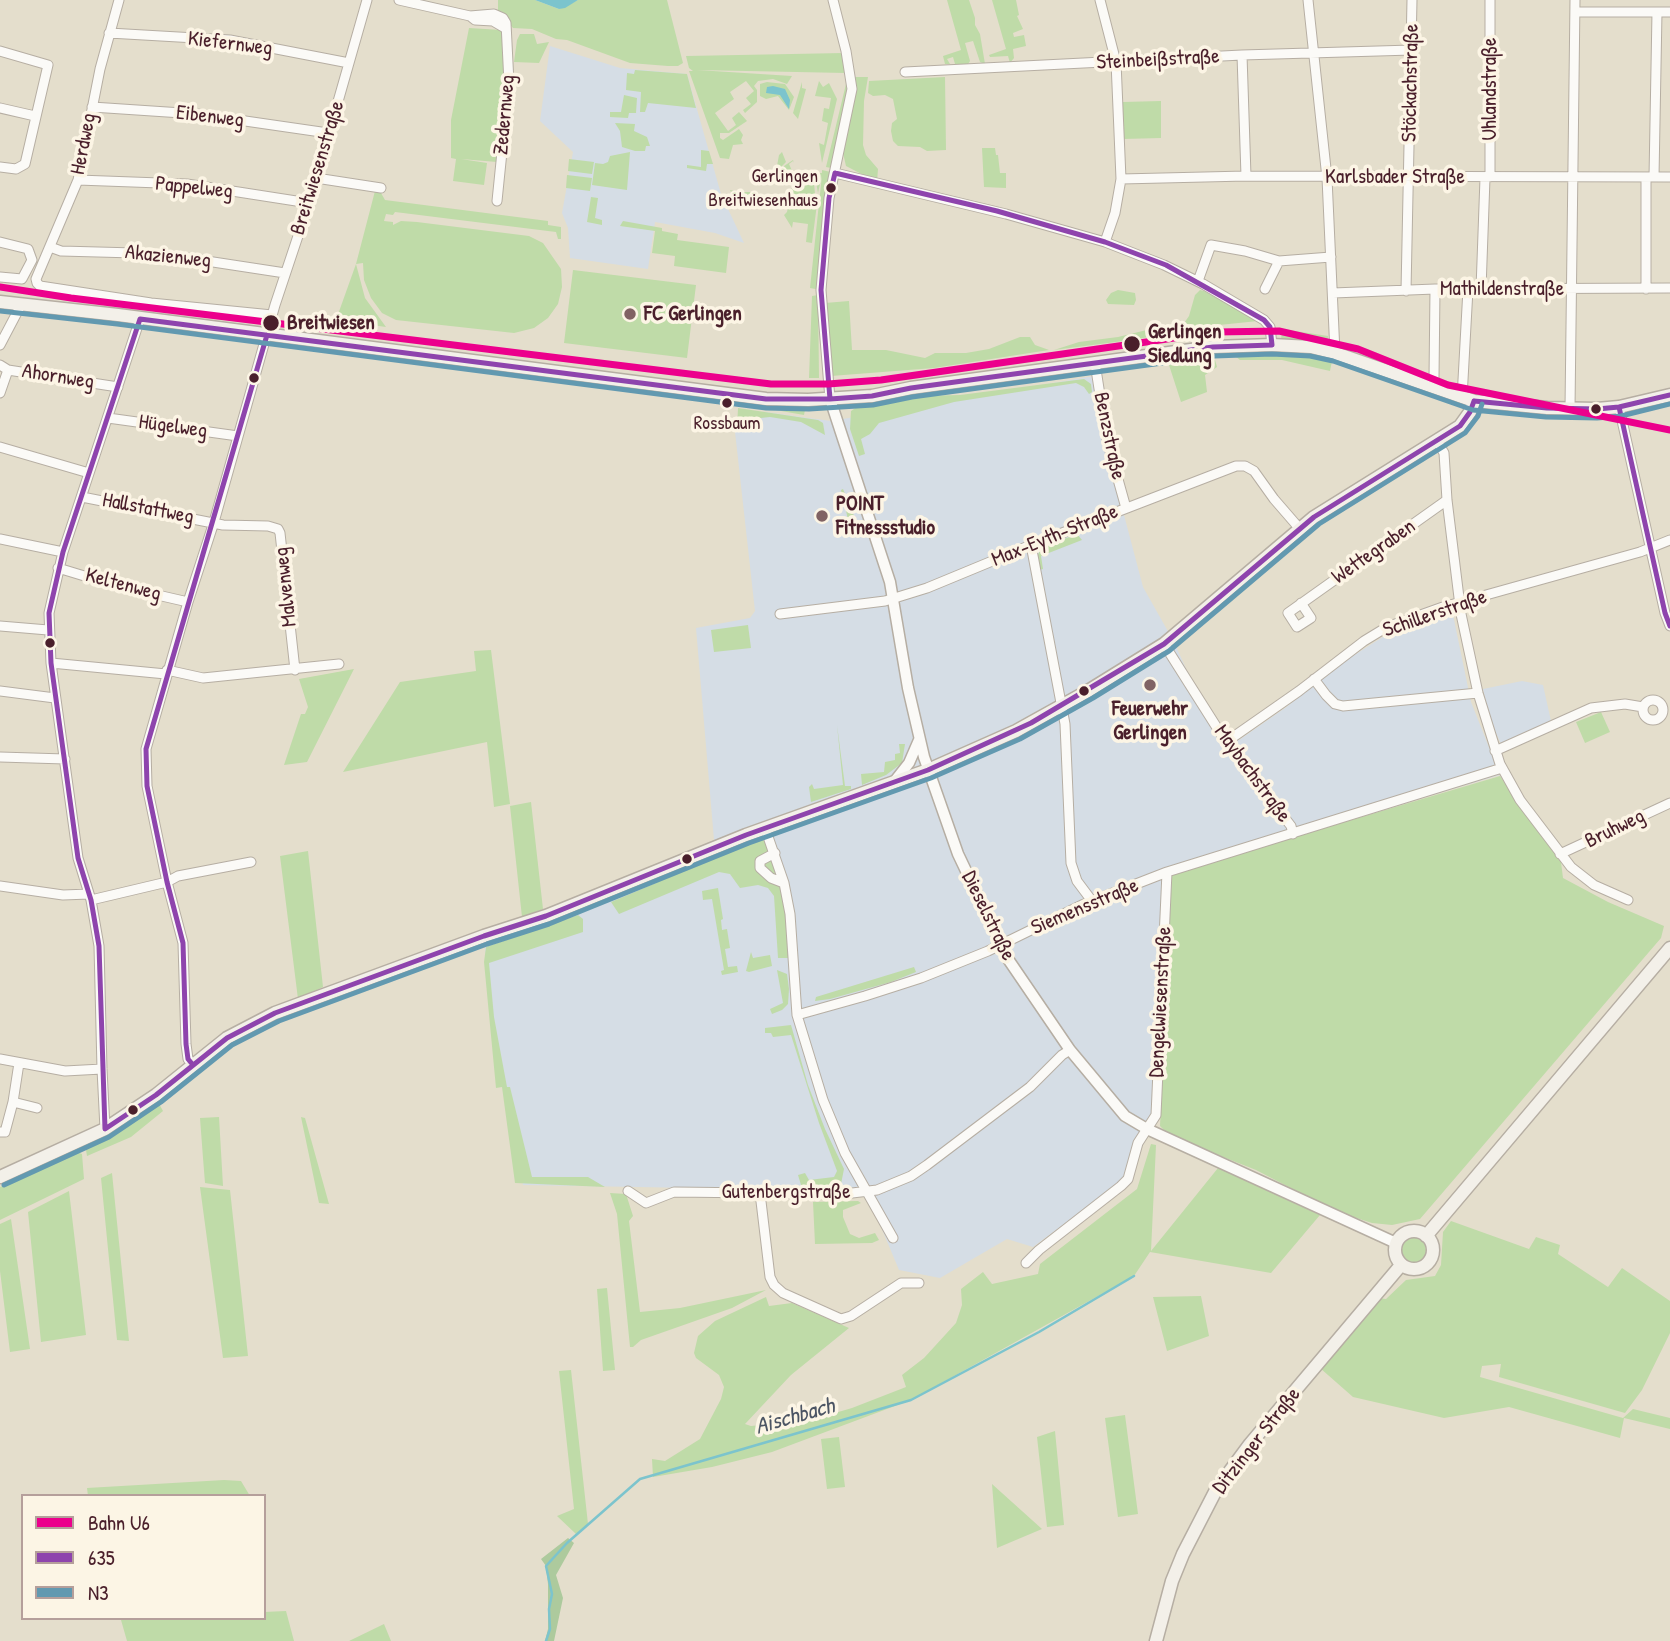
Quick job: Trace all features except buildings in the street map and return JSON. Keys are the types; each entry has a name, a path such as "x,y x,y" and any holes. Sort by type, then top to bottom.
{"main road":[{"path":"0,302 766,399 872,396 911,388 1213,347 1272,345 1311,347 1335,353 1468,400 1570,409 1619,407 1670,395"},
{"path":"0,1177 106,1129 134,1111 227,1038 275,1013 546,916 765,828 928,770 1000,738 1060,707 1164,643 1314,517 1460,426 1470,412 1468,400"},
{"path":"1426,1236 1670,948"},
{"path":"1409,1232 1426,1236 1432,1246 1428,1263 1418,1269 1401,1265 1395,1255 1399,1238 1409,1232"},
{"name":"Ditzinger Straße","path":"1156,1641 1182,1554 1216,1490 1250,1444 1401,1265"}],"street":[{"name":"Herdweg","path":"119,0 92,107 78,180 37,281 40,286 151,303 272,315"},
{"name":"Breitwiesenstraße","path":"193,1065 188,1059 186,1044 183,943 167,882 145,768 146,749 187,602 214,522 272,315 309,203 367,0"},
{"name":"Zedernweg","path":"399,0 470,16 475,20 500,23 506,30 509,83 496,201"},
{"path":"830,399 821,290 829,198 852,89 833,0"},
{"path":"1100,0 1116,62 1121,179 1115,213 1105,242"},
{"path":"1308,0 1327,178 1335,353"},
{"name":"Stöckachstraße","path":"1406,291 1412,0"},
{"name":"Uhlandstraße","path":"1481,289 1488,177 1490,0"},
{"path":"1570,409 1575,0"},
{"path":"1575,12 1670,12"},
{"path":"1646,289 1657,12"},
{"name":"Kiefernweg","path":"109,33 230,40 349,63"},
{"name":"Steinbeißstraße","path":"905,72 1242,55 1412,50"},
{"path":"0,51 48,65 25,164 16,169 0,167"},
{"path":"1242,55 1246,176"},
{"name":"Eibenweg","path":"92,107 197,114 328,133"},
{"path":"0,108 35,116"},
{"path":"835,173 1006,214 1105,242 1166,265 1268,323 1272,345"},
{"name":"Karlsbader Straße","path":"1121,179 1246,176 1670,177"},
{"path":"316,178 381,188"},
{"name":"Pappelweg","path":"78,180 187,184 309,203"},
{"path":"0,242 28,249 32,260 22,279 0,278"},
{"path":"1198,281 1211,245 1279,261 1331,257"},
{"name":"Akazienweg","path":"50,247 61,251 187,257 285,274"},
{"path":"1265,289 1279,261"},
{"name":"Mathildenstraße","path":"1333,293 1435,289 1670,288"},
{"path":"1432,387 1435,289"},
{"path":"1468,289 1468,400"},
{"name":"Ahornweg","path":"0,345 21,304"},
{"path":"106,1129 99,946 90,897 78,858 48,630 51,594 58,568 140,319"},
{"name":"Benzstraße","path":"1095,363 1107,440 1126,508"},
{"path":"0,393 4,367"},
{"name":"Ahornweg","path":"4,367 118,387"},
{"name":"Dieselstraße","path":"830,399 894,598 919,740 928,770 958,855 1008,959 1070,1049 1125,1116 1147,1129 1396,1243"},
{"path":"1619,407 1670,626"},
{"name":"Hügelweg","path":"108,418 238,436"},
{"path":"1437,441 1444,453 1460,603 1478,693 1502,768 1520,800 1560,854 1586,880 1628,900"},
{"path":"0,447 89,473"},
{"name":"Max-Eyth-Straße","path":"780,614 894,598 927,588 1236,466 1245,466 1254,471 1300,529"},
{"name":"Hallstattweg","path":"82,497 214,522"},
{"name":"Wettegraben","path":"1301,603 1447,500"},
{"name":"Malvenweg","path":"214,522 278,529 295,670"},
{"path":"0,539 63,552"},
{"name":"Schillerstraße","path":"1226,742 1387,627 1421,614 1651,548 1670,540"},
{"path":"1031,545 1065,724 1072,863 1077,881 1092,901"},
{"name":"Keltenweg","path":"58,568 187,602"},
{"path":"0,626 48,630"},
{"name":"Maybachstraße","path":"1164,643 1226,742 1291,826 1293,834"},
{"path":"51,663 167,672 203,678 339,664"},
{"path":"1314,679 1335,704 1343,706 1478,693"},
{"path":"0,691 55,698"},
{"path":"1495,751 1591,708 1608,704 1643,707"},
{"path":"894,782 909,763 919,740"},
{"path":"0,757 65,759"},
{"name":"Siemensstraße","path":"797,1015 892,988 1000,944 1092,901 1167,872 1502,768"},
{"name":"Bruhweg","path":"1560,854 1670,803"},
{"path":"765,828 784,883 790,914 797,1015 824,1100 845,1153 893,1238"},
{"path":"775,853 760,861 760,868 771,878 784,883"},
{"path":"0,886 90,897 251,862"},
{"name":"Dengelwiesenstraße","path":"1147,1129 1156,1115 1167,872"},
{"name":"Gutenbergstraße","path":"628,1191 646,1203 674,1192 844,1194 867,1191 896,1182 919,1170 1009,1103 1070,1049"},
{"path":"0,1059 65,1071 102,1069"},
{"path":"0,1132 5,1132 19,1063"},
{"path":"13,1102 37,1108"},
{"path":"1026,1262 1128,1179 1138,1143 1147,1129"},
{"path":"760,1193 770,1278 783,1293 841,1318 851,1316 901,1283 919,1283"}],"shaded area":[{"path":"550,46 620,68 687,74 721,194 744,243 715,233 655,222 648,269 570,258 568,228 562,213 573,152 540,121"},
{"path":"1094,376 1105,443 1143,587 1174,642 1196,691 1227,732 1239,740 1345,661 1400,626 1452,610 1471,702 1500,775 1300,834 1166,998 1158,1115 1122,1181 1033,1247 1007,1239 940,1278 899,1270 866,1191 523,1185 492,1031 485,947 770,839 765,828 717,850 714,840 696,628 750,618 755,611 734,423 765,412 831,421"},
{"path":"1522,681 1543,685 1551,721 1501,744 1490,720 1483,689"}],"green space":[{"path":"498,0 535,0 559,9 578,0 667,0 683,63 668,66 630,63 532,29 513,28 498,11"},
{"path":"947,0 969,0 980,34 985,64 980,62 973,41 965,43 970,61 968,64 955,64 953,57 947,59 950,64 945,64 943,56 961,50"},
{"path":"992,0 1016,0 1017,16 1023,29 1013,33 1014,37 1024,35 1026,46 1013,49 1014,58 1010,63 1008,56 989,55 1006,49"},
{"path":"469,28 501,30 502,33 505,65 497,162 461,159 487,163 484,185 453,181 456,159 451,158 451,120"},
{"path":"520,34 534,34 537,44 549,42 539,63 514,62"},
{"path":"844,53 846,73 697,70 792,76 787,84 773,79 758,81 754,86 757,90 757,102 745,113 743,110 751,104 746,98 754,91 746,81 730,92 734,99 715,113 728,131 736,125 732,118 739,112 747,121 729,133 720,133 723,140 739,129 743,135 743,144 733,145 729,159 720,158 686,56"},
{"path":"635,70 687,74 696,108 648,103 645,112 640,112 641,92 626,90 627,73 634,74"},
{"path":"851,77 868,77 864,101 863,145 866,155 878,169 877,182 846,166 843,153"},
{"path":"945,77 946,150 927,151 920,147 898,146 893,141 891,131 892,123 897,119 893,99 868,93 869,81"},
{"path":"819,81 823,87 829,83 837,99 822,163 819,143 824,145 828,123 822,121 824,108 829,109 831,98 815,96"},
{"path":"802,82 802,88 806,89 798,119 793,113"},
{"path":"760,84 785,84 794,97 789,110 778,96 766,99 760,96"},
{"path":"846,84 846,108 831,168 826,167"},
{"path":"624,95 637,98 636,113 629,113 628,118 610,117 610,112 621,112"},
{"path":"1161,101 1161,138 1123,139 1123,102"},
{"path":"615,123 635,124 634,131 647,137 650,146 646,146 645,151 622,147 620,131"},
{"path":"982,148 995,148 1000,173 1006,173 1006,188 984,187"},
{"path":"701,150 709,151 713,164 707,164 706,171 687,168 687,165 701,167"},
{"path":"630,152 627,190 592,185 595,163 603,164 608,162 610,156"},
{"path":"782,152 786,162 780,168 781,173 784,166 793,160 794,163 793,161 789,164 794,175 797,174 801,179 810,176 814,183 815,194 818,196 812,243 806,242 808,224 793,222 792,228 784,215 790,198 786,193 795,186 790,178 784,180 781,174 777,179 775,177"},
{"path":"569,159 594,162 592,174 568,171"},
{"path":"822,170 835,173 821,290 810,288 822,175 818,193 811,174 822,173"},
{"path":"567,175 592,178 590,191 566,188"},
{"path":"743,189 744,192 752,192 760,198 751,204 745,196 736,202 730,190 738,192"},
{"path":"375,191 381,193 385,200 548,221 548,225 561,227 561,239 558,239 556,232 395,212 393,215 386,214 384,221 393,222 393,225 401,221 417,222 529,236 543,243 561,269 562,287 558,304 548,318 534,328 514,333 396,320 382,313 371,298 364,280 363,263 356,264"},
{"path":"591,197 598,198 595,218 602,220 602,225 587,222"},
{"path":"623,221 662,228 662,231 678,234 677,240 729,247 726,273 674,266 675,256 652,253 655,231 620,226"},
{"path":"356,264 365,298 386,327 336,320"},
{"name":"FC Gerlingen","path":"573,270 696,285 687,358 564,343"},
{"path":"1118,290 1135,293 1134,305 1108,304 1106,300 1111,293"},
{"path":"1200,290 1258,321 1180,329 1189,316 1195,295"},
{"path":"818,295 819,378 809,378 812,296"},
{"path":"849,301 852,350 886,350 925,358 935,353 966,353 989,349 1020,337 1030,337 1035,345 1049,350 934,368 831,376 825,303"},
{"path":"1159,327 1176,330 1174,333 1054,350 1079,342 1118,337"},
{"path":"1282,329 1328,336 1327,344 1281,340"},
{"path":"1227,351 1220,355 1141,366 1135,363"},
{"path":"1235,356 1310,356 1332,361 1330,371 1282,360 1240,360"},
{"path":"1215,360 1217,367 1205,375 1207,392 1181,402 1169,365"},
{"path":"1070,371 1070,375 918,396 960,395 1084,379 1091,384 1092,392 1089,394 1084,387 1076,383 954,402 879,423 870,434 861,439 865,454 859,456 850,429 851,411 860,405"},
{"path":"745,402 773,408 805,410 804,415 741,404"},
{"path":"738,408 818,420 823,423 825,435 801,422 770,417 751,419 737,429"},
{"path":"843,489 861,533 852,536 841,490"},
{"path":"1077,534 1082,540 1041,556 1043,569 1039,570 1036,559 1041,548"},
{"path":"748,625 751,648 714,652 711,630"},
{"path":"491,650 510,804 494,807 487,742 343,772 400,682 476,671 474,651"},
{"path":"354,669 307,762 284,765 301,714 305,714 308,707 299,679"},
{"path":"1601,712 1610,732 1585,743 1576,722"},
{"path":"837,725 845,786 851,786 851,789 811,802 809,787 812,784 814,789 843,785"},
{"path":"899,744 905,744 902,763 886,775 862,785 861,774 884,772 885,762 895,760 895,754 900,753"},
{"path":"1500,776 1561,862 1563,878 1608,902 1664,926 1661,938 1420,1219 1392,1225 1372,1223 1335,1211 1256,1170 1170,1136 1160,1126 1172,873"},
{"path":"531,802 543,909 522,917 510,806"},
{"path":"761,838 775,853 784,883 792,958 778,958 774,896 768,888 758,885 740,888 730,874 719,872 619,914 611,902 656,883 657,876 731,841"},
{"path":"308,851 323,987 298,999 280,856"},
{"path":"718,888 722,930 727,929 730,948 725,949 728,967 737,966 738,972 722,975 721,971 724,970 712,899 703,900 702,891"},
{"path":"578,915 583,919 583,932 489,963 494,1017 507,1087 510,1087 532,1177 588,1177 605,1187 515,1183 502,1087 496,1088 484,962 486,947"},
{"path":"751,952 753,958 770,955 772,966 746,971"},
{"path":"914,967 916,972 891,982 815,1001 816,997"},
{"path":"777,970 787,974 788,1004 772,1014 770,1009 783,1003"},
{"path":"791,1025 808,1085 844,1169 840,1189 808,1188 801,1185 798,1175 805,1173 809,1180 834,1177 837,1171 791,1035 773,1037 771,1033 765,1033 765,1028"},
{"path":"157,1100 163,1111 131,1137 87,1156 85,1144"},
{"path":"219,1117 223,1186 205,1183 200,1118"},
{"path":"301,1117 305,1118 329,1204 319,1203"},
{"path":"1151,1144 1156,1145 1151,1251 1218,1168 1320,1215 1271,1273 1150,1252 1134,1276 911,1400 772,1452 712,1467 653,1477 652,1459 665,1461 700,1439 721,1399 724,1387 719,1375 696,1358 694,1353 698,1336 715,1321 766,1297 769,1306 792,1303 849,1328 791,1375 745,1424 751,1426 811,1420 852,1408 906,1387 902,1375 924,1358 956,1323 962,1305 961,1289 983,1272 992,1284 1038,1274 1040,1264 1137,1189"},
{"path":"77,1152 82,1154 84,1179 0,1220 0,1187"},
{"path":"112,1173 129,1341 117,1340 101,1178"},
{"path":"200,1187 230,1190 248,1356 223,1358"},
{"path":"69,1191 86,1335 41,1342 28,1212"},
{"path":"610,1193 626,1194 633,1216 629,1221 640,1312 680,1308 766,1290 732,1308 641,1340 630,1347 617,1214"},
{"path":"813,1202 861,1203 843,1210 850,1234 859,1238 875,1233 879,1240 872,1243 815,1244"},
{"path":"11,1219 30,1349 10,1352 0,1271 0,1224"},
{"path":"1451,1221 1529,1249 1536,1237 1560,1245 1558,1254 1608,1287 1622,1268 1670,1301 1670,1333 1642,1390 1625,1413 1499,1377 1501,1364 1482,1366 1480,1377 1623,1418 1633,1409 1670,1418 1670,1429 1624,1418 1620,1438 1509,1407 1444,1418 1353,1397 1320,1368 1377,1298 1386,1299 1406,1280 1435,1276 1441,1265 1443,1232"},
{"path":"1413,1237 1423,1240 1426,1250 1423,1260 1413,1263 1403,1260 1400,1250 1403,1240"},
{"path":"607,1288 615,1370 603,1371 597,1289"},
{"path":"1201,1296 1209,1336 1167,1351 1153,1297"},
{"path":"571,1370 588,1524 576,1534 557,1516 574,1509 559,1371"},
{"path":"1125,1415 1138,1514 1118,1517 1105,1418"},
{"path":"1055,1431 1064,1525 1047,1527 1037,1437"},
{"path":"839,1437 845,1487 827,1489 821,1439"},
{"path":"224,1480 241,1481 249,1494 88,1494 87,1488"},
{"path":"992,1484 1042,1529 997,1548"},
{"path":"568,1538 574,1543 556,1575 563,1598 554,1641 545,1641 548,1629 548,1584 546,1566 541,1559"},
{"path":"286,1611 294,1641 127,1641 121,1620 266,1620 266,1612"},
{"path":"384,1624 391,1641 349,1641"}],"water":[{"path":"535,0 578,0 559,9"},
{"path":"767,87 785,89 790,100 789,109 780,95 766,93"}],"waterway":[{"name":"Aischbach","path":"546,1641 550,1629 549,1609 552,1594 546,1566 567,1543 640,1479 911,1400 1039,1332 1134,1276"}],"rail line":[{"name":"U6","path":"0,287 771,384 881,380 1216,332 1279,331 1358,349 1448,385 1670,430"}],"transit line":[{"name":"635","path":"835,173 997,211 1105,242 1166,265 1264,320 1270,327 1272,345 1213,347 911,388 872,396 830,399 821,290 829,198 835,173"},
{"name":"N3","path":"0,311 766,408 809,409 873,405 912,397 1214,356 1272,354 1310,356 1333,361 1473,410 1546,417 1597,418 1621,416 1670,404"},
{"name":"635","path":"830,399 766,399 140,319 63,552 49,613 51,663 78,858 91,900 99,946 105,1129 156,1095 227,1038 275,1013 546,916 746,835 928,770 1031,723 1164,644 1314,517 1460,426 1474,401"},
{"name":"635","path":"193,1065 188,1059 186,1044 183,943 147,786 146,749 267,335"},
{"name":"635","path":"1474,401 1547,408 1597,409 1619,407 1670,395"},
{"name":"N3","path":"4,1185 109,1137 161,1102 232,1045 279,1021 487,944 549,924 749,843 931,778 1020,739 1169,651 1319,524 1465,433 1478,416 1482,404"},
{"name":"635","path":"1619,407 1670,626"}],"place":[{"name":"Gerlingen Breitwiesenhaus","path":"831,188"},
{"name":"FC Gerlingen","path":"630,314"},
{"name":"Breitwiesen","path":"271,323"},
{"name":"Gerlingen Siedlung","path":"1132,344"},
{"name":"Rossbaum","path":"727,403"},
{"name":"POINT Fitnessstudio","path":"822,516"},
{"name":"Feuerwehr Gerlingen","path":"1150,685"}]}
